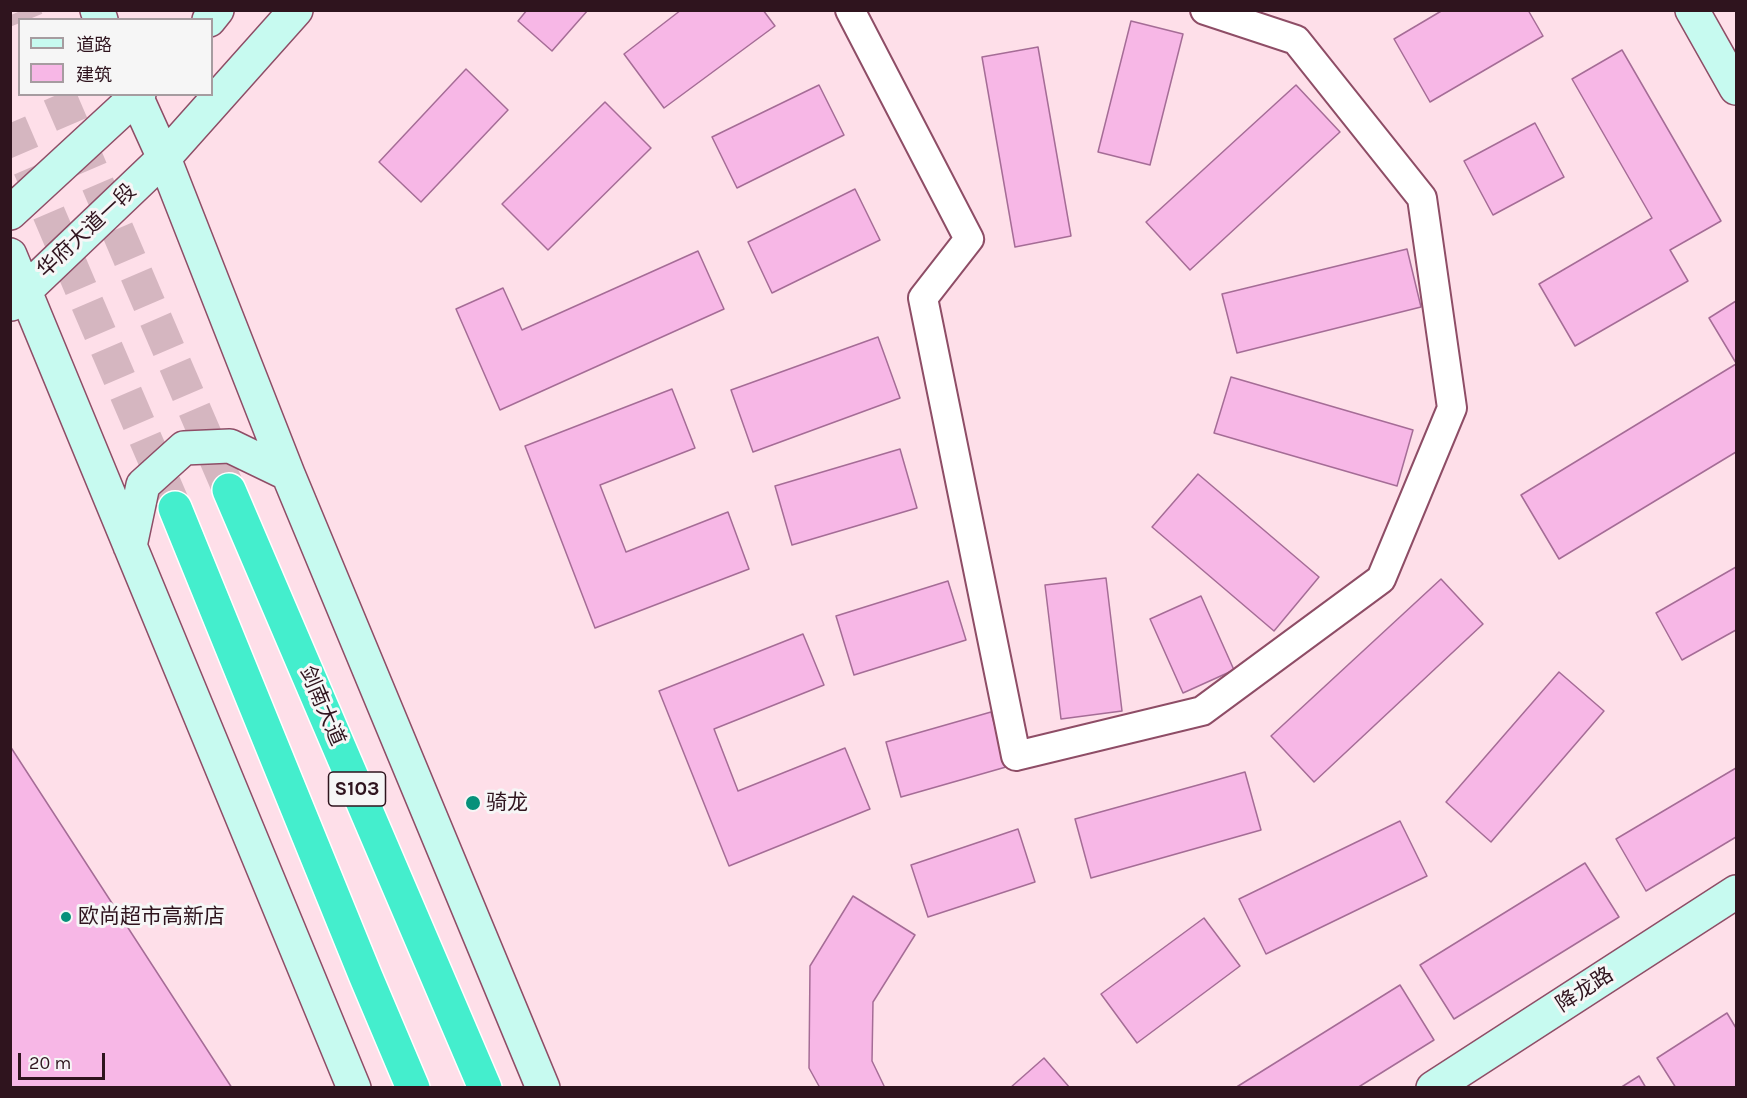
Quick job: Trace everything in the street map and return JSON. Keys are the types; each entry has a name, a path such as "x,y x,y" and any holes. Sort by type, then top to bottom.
{"highway":[{"name":"剑南大道","path":"229,490 485,1088"},
{"name":"S103","path":"175,508 413,1088"}],"main road":[{"name":"华府大道一段","path":"18,297 164,158 296,10"},
{"path":"1692,10 1737,88"},
{"path":"10,213 136,96"},
{"path":"137,96 288,474 543,1088"},
{"path":"10,255 18,297 130,546 354,1088"},
{"path":"130,546 143,485 184,448 230,446 288,474"},
{"name":"降龙路","path":"1433,1088 1737,892"}],"street":[{"path":"850,10 969,239 923,298 1016,756 1202,711 1381,579 1452,408 1422,198 1296,40 1204,10"}],"building":[{"path":"527,10 588,10 552,51 518,21"},
{"path":"681,10 763,10 775,26 664,108 624,54"},
{"path":"1443,10 1528,10 1543,36 1430,102 1394,39"},
{"path":"1131,21 1183,34 1150,165 1098,152"},
{"path":"1038,47 1071,236 1015,247 982,57"},
{"path":"1622,50 1721,221 1670,250 1688,281 1575,346 1539,284 1652,218 1572,79"},
{"path":"466,69 508,110 421,202 379,162"},
{"path":"819,85 844,135 737,188 712,137"},
{"path":"1296,85 1340,132 1190,270 1146,222"},
{"path":"605,102 651,148 548,250 502,204"},
{"path":"1535,123 1564,177 1493,215 1464,161"},
{"path":"855,189 880,240 772,293 748,242"},
{"path":"1407,249 1421,307 1237,353 1222,294"},
{"path":"698,251 724,309 500,410 456,309 503,288 522,330"},
{"path":"1736,301 1736,363 1709,318"},
{"path":"878,337 900,398 753,452 731,390"},
{"path":"1736,364 1736,452 1559,559 1521,495"},
{"path":"1231,377 1413,430 1397,486 1214,433"},
{"path":"672,389 695,448 600,485 626,552 728,512 749,569 595,628 525,446"},
{"path":"900,449 917,508 792,545 775,486"},
{"path":"1198,474 1319,577 1274,631 1152,527"},
{"path":"1736,567 1736,630 1682,660 1656,613"},
{"path":"1106,578 1122,711 1061,719 1045,585"},
{"path":"1441,579 1483,624 1314,782 1271,736"},
{"path":"948,581 966,640 854,675 836,616"},
{"path":"1201,596 1234,670 1183,693 1150,619"},
{"path":"803,634 824,685 714,729 738,791 845,748 870,809 729,866 659,691"},
{"path":"1559,672 1604,711 1491,842 1446,802"},
{"path":"991,712 1006,767 901,797 886,742"},
{"name":"欧尚超市高新店","path":"10,746 232,1088 10,1088"},
{"path":"1736,768 1736,837 1646,891 1616,839"},
{"path":"1245,772 1261,830 1091,878 1075,819"},
{"path":"1400,821 1427,876 1266,954 1239,899"},
{"path":"1018,829 1035,882 928,917 911,865"},
{"path":"1585,863 1619,917 1454,1019 1420,965"},
{"path":"853,896 915,935 873,1002 872,1061 885,1088 820,1088 809,1068 810,966"},
{"path":"1204,918 1240,966 1137,1043 1101,994"},
{"path":"1400,985 1434,1040 1357,1088 1235,1088"},
{"path":"1727,1013 1736,1028 1736,1088 1676,1088 1657,1058"},
{"path":"1044,1058 1070,1088 1010,1088"},
{"path":"1639,1076 1646,1088 1620,1088"}],"tunnel":[{"path":"23,10 26,18"},
{"path":"60,96 229,490"},
{"path":"10,123 175,508"}],"place":[{"name":"骑龙","path":"473,803"},
{"name":"欧尚超市高新店","path":"66,917"}]}
